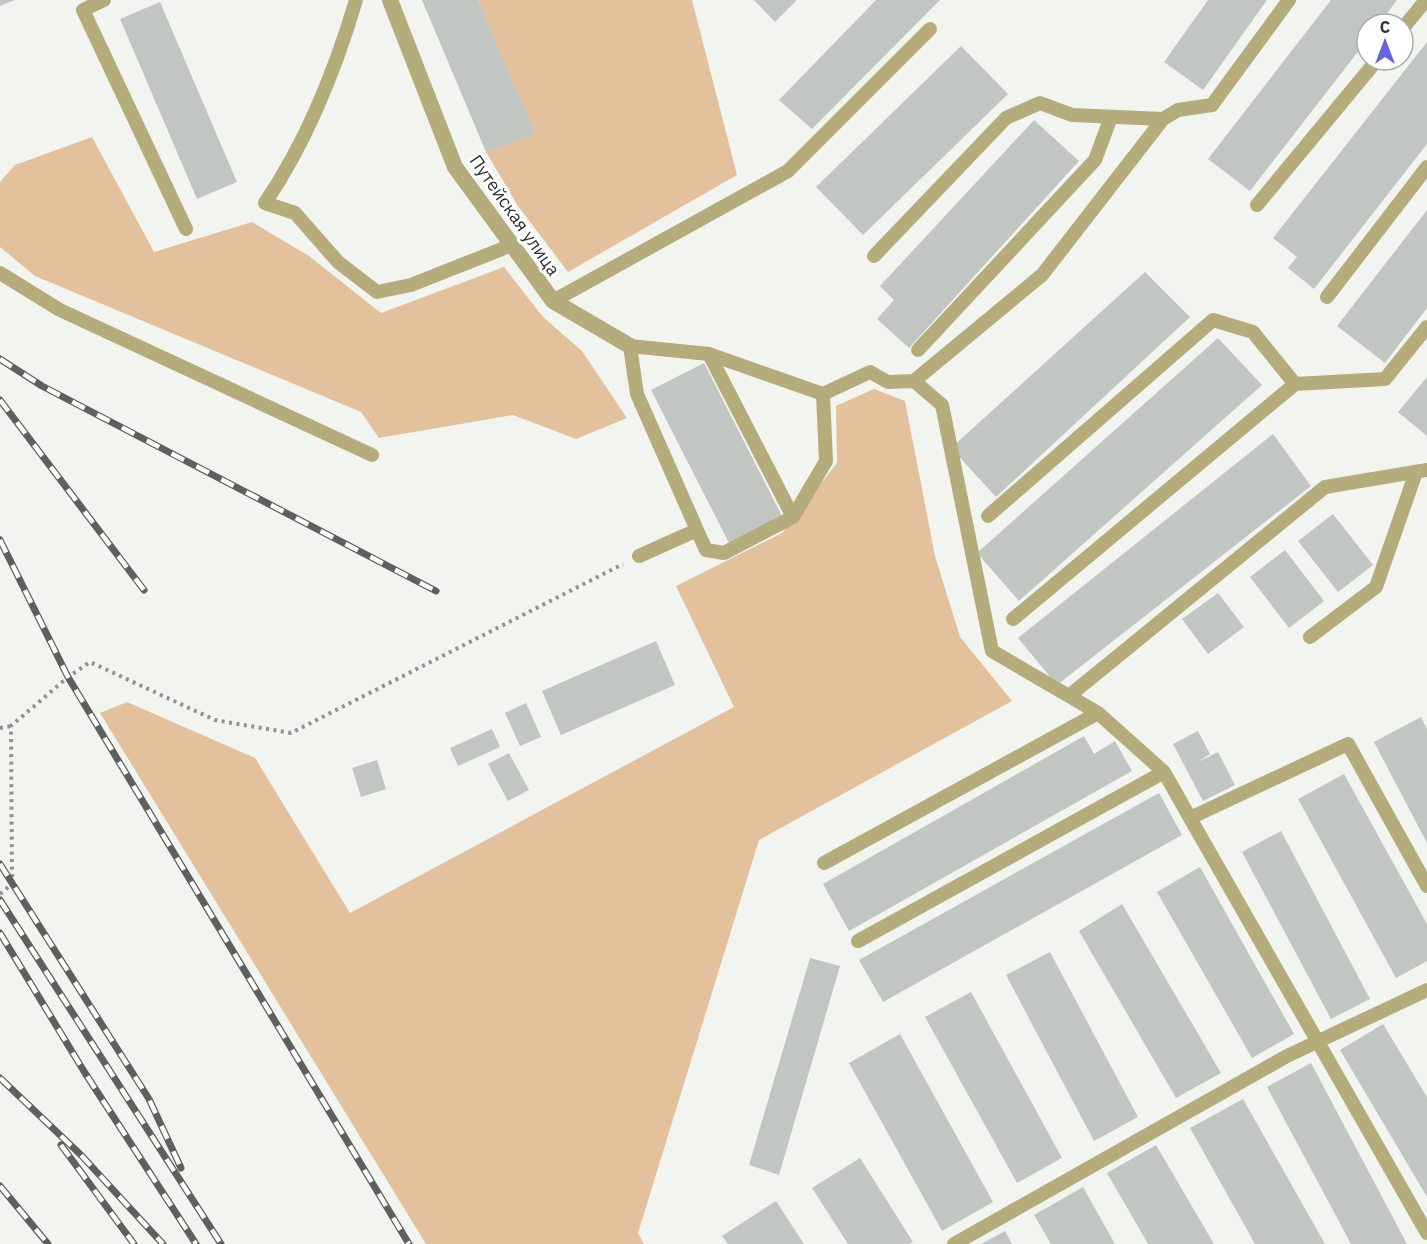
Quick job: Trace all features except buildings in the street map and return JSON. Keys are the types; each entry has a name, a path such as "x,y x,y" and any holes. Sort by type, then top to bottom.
{"street":[{"name":"Путейская улица","path":"390,0 455,167 553,301 630,346"}],"lane":[{"path":"104,0 83,10 186,229"},
{"path":"356,0 333,72 281,179 265,203 295,213 338,262 377,292 411,285 512,245"},
{"path":"823,394 826,461 793,517 724,554 706,550 637,394 630,346 709,354 823,394 870,372 888,382 914,381 1042,275 1163,119 1178,110 1212,105 1289,0"},
{"path":"1415,13 1426,0"},
{"path":"553,301 788,171 930,29"},
{"path":"1257,205 1367,72"},
{"path":"874,256 1006,118 1040,103 1072,115 1163,119"},
{"path":"918,350 1095,160 1111,117"},
{"path":"1327,297 1427,167"},
{"path":"0,273 60,309 372,455"},
{"path":"988,516 1213,320 1253,332 1295,384"},
{"path":"1013,619 1295,384 1385,379 1427,327"},
{"path":"709,354 793,517"},
{"path":"914,381 942,405 992,651 1098,713 1164,772 1427,1233"},
{"path":"1069,696 1324,487 1421,471"},
{"path":"1310,637 1376,587 1421,471"},
{"path":"639,556 697,530"},
{"path":"824,863 1098,713"},
{"path":"1190,818 1348,744 1427,886"},
{"path":"858,941 1164,772"},
{"path":"954,1244 1287,1056 1427,990"}],"path":[{"path":"0,728 11,726 68,677 90,662 215,720 291,733 639,556"},
{"path":"0,894 12,884 11,726"}],"shaded area":[{"path":"478,0 692,0 737,175 568,272 518,206 486,152 534,134"},
{"path":"92,137 154,252 252,222 309,256 381,313 504,267 543,317 582,351 627,418 576,439 513,415 379,438 361,412 35,276 0,247 0,182 15,165"},
{"path":"874,389 905,401 935,556 960,637 1012,701 759,840 638,1233 644,1244 426,1244 100,713 127,702 255,758 350,913 734,707 676,586 782,533 837,463 836,406"}],"railway":[{"path":"0,359 42,386 436,591"},
{"path":"0,400 144,590"},
{"path":"0,540 68,677 409,1244"},
{"path":"0,864 149,1099 181,1168"},
{"path":"0,900 221,1244"},
{"path":"0,933 85,1073 196,1244"},
{"path":"0,1078 81,1155 163,1244"},
{"path":"61,1145 134,1244"},
{"path":"0,1186 48,1244"}]}
